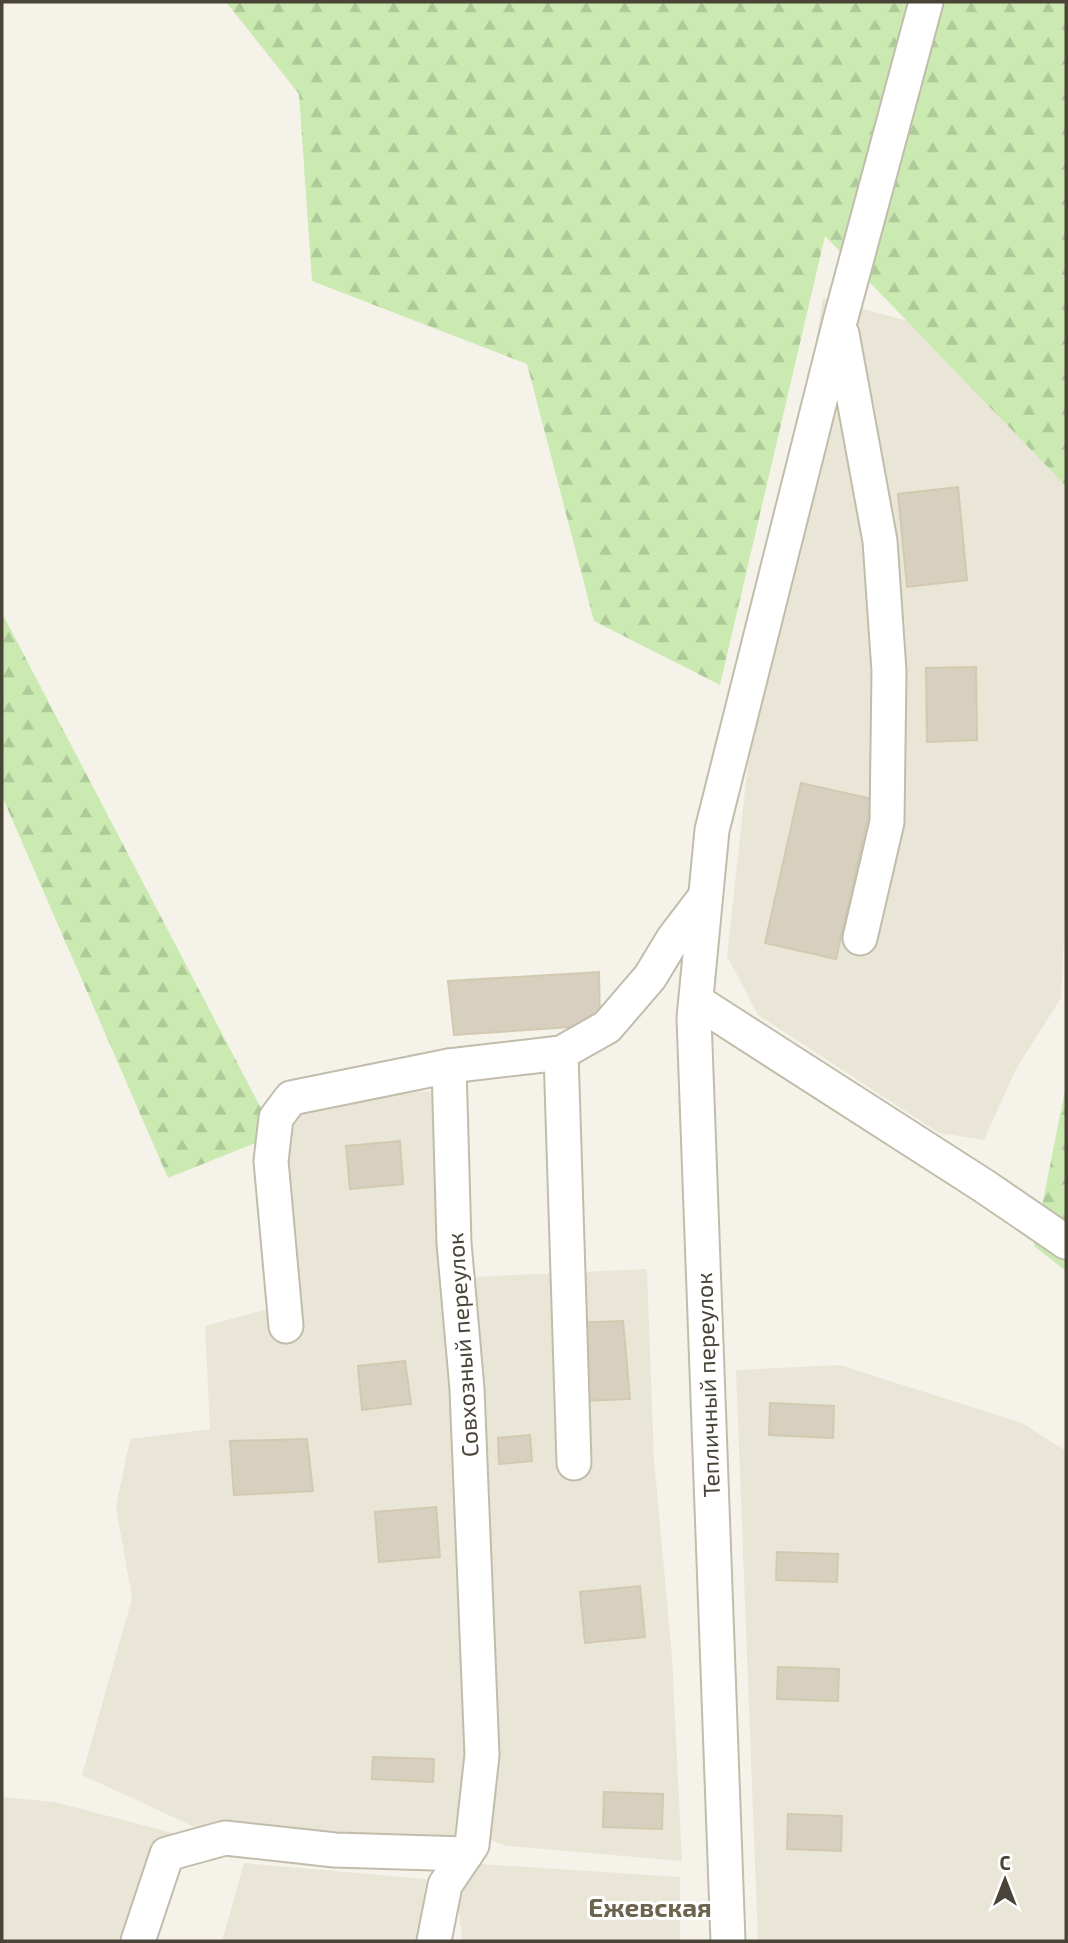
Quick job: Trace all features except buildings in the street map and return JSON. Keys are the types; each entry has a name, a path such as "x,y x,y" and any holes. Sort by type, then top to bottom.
{"street":[{"name":"Тепличный переулок","path":"728,1941 694,1018 705,897 712,830 840,321 926,2"},
{"path":"840,321 880,541 889,671 887,822 860,938"},
{"path":"286,1326 271,1161 276,1118 291,1098 449,1066 561,1053 607,1027 650,978 673,939 705,897"},
{"path":"696,1001 1066,1242"},
{"path":"561,1053 574,1463"},
{"name":"Совхозный переулок","path":"434,1941 445,1885 472,1846 482,1755 467,1389 454,1243 449,1066"},
{"path":"138,1941 167,1854 225,1838 335,1850 466,1854"}],"shaded area":[{"path":"823,298 1066,364 1066,897 1061,998 1016,1069 984,1140 939,1133 758,1015 727,956 747,772"},
{"path":"439,1090 444,1318 455,1411 469,1829 433,1844 199,1829 82,1775 132,1598 116,1507 130,1439 210,1429 205,1326 272,1308 276,1337 301,1334 286,1204 284,1130 303,1104"},
{"path":"647,1269 654,1459 672,1656 682,1861 507,1846 491,1840 470,1277"},
{"path":"840,1365 1022,1423 1066,1451 1066,1941 758,1941 736,1370"},
{"path":"2,1797 55,1802 184,1836 154,1941 2,1941"},
{"path":"244,1863 426,1879 420,1941 222,1941"},
{"path":"465,1863 680,1877 680,1941 462,1941 456,1882"}],"green space":[{"path":"226,2 1066,2 1066,486 825,236 720,685 594,621 527,364 312,281 299,94"},
{"path":"2,613 275,1135 168,1178 2,796"},
{"path":"1066,1085 1066,1271 1034,1246"}],"district":[{"name":"Ежевская","path":"650,1906"}]}
